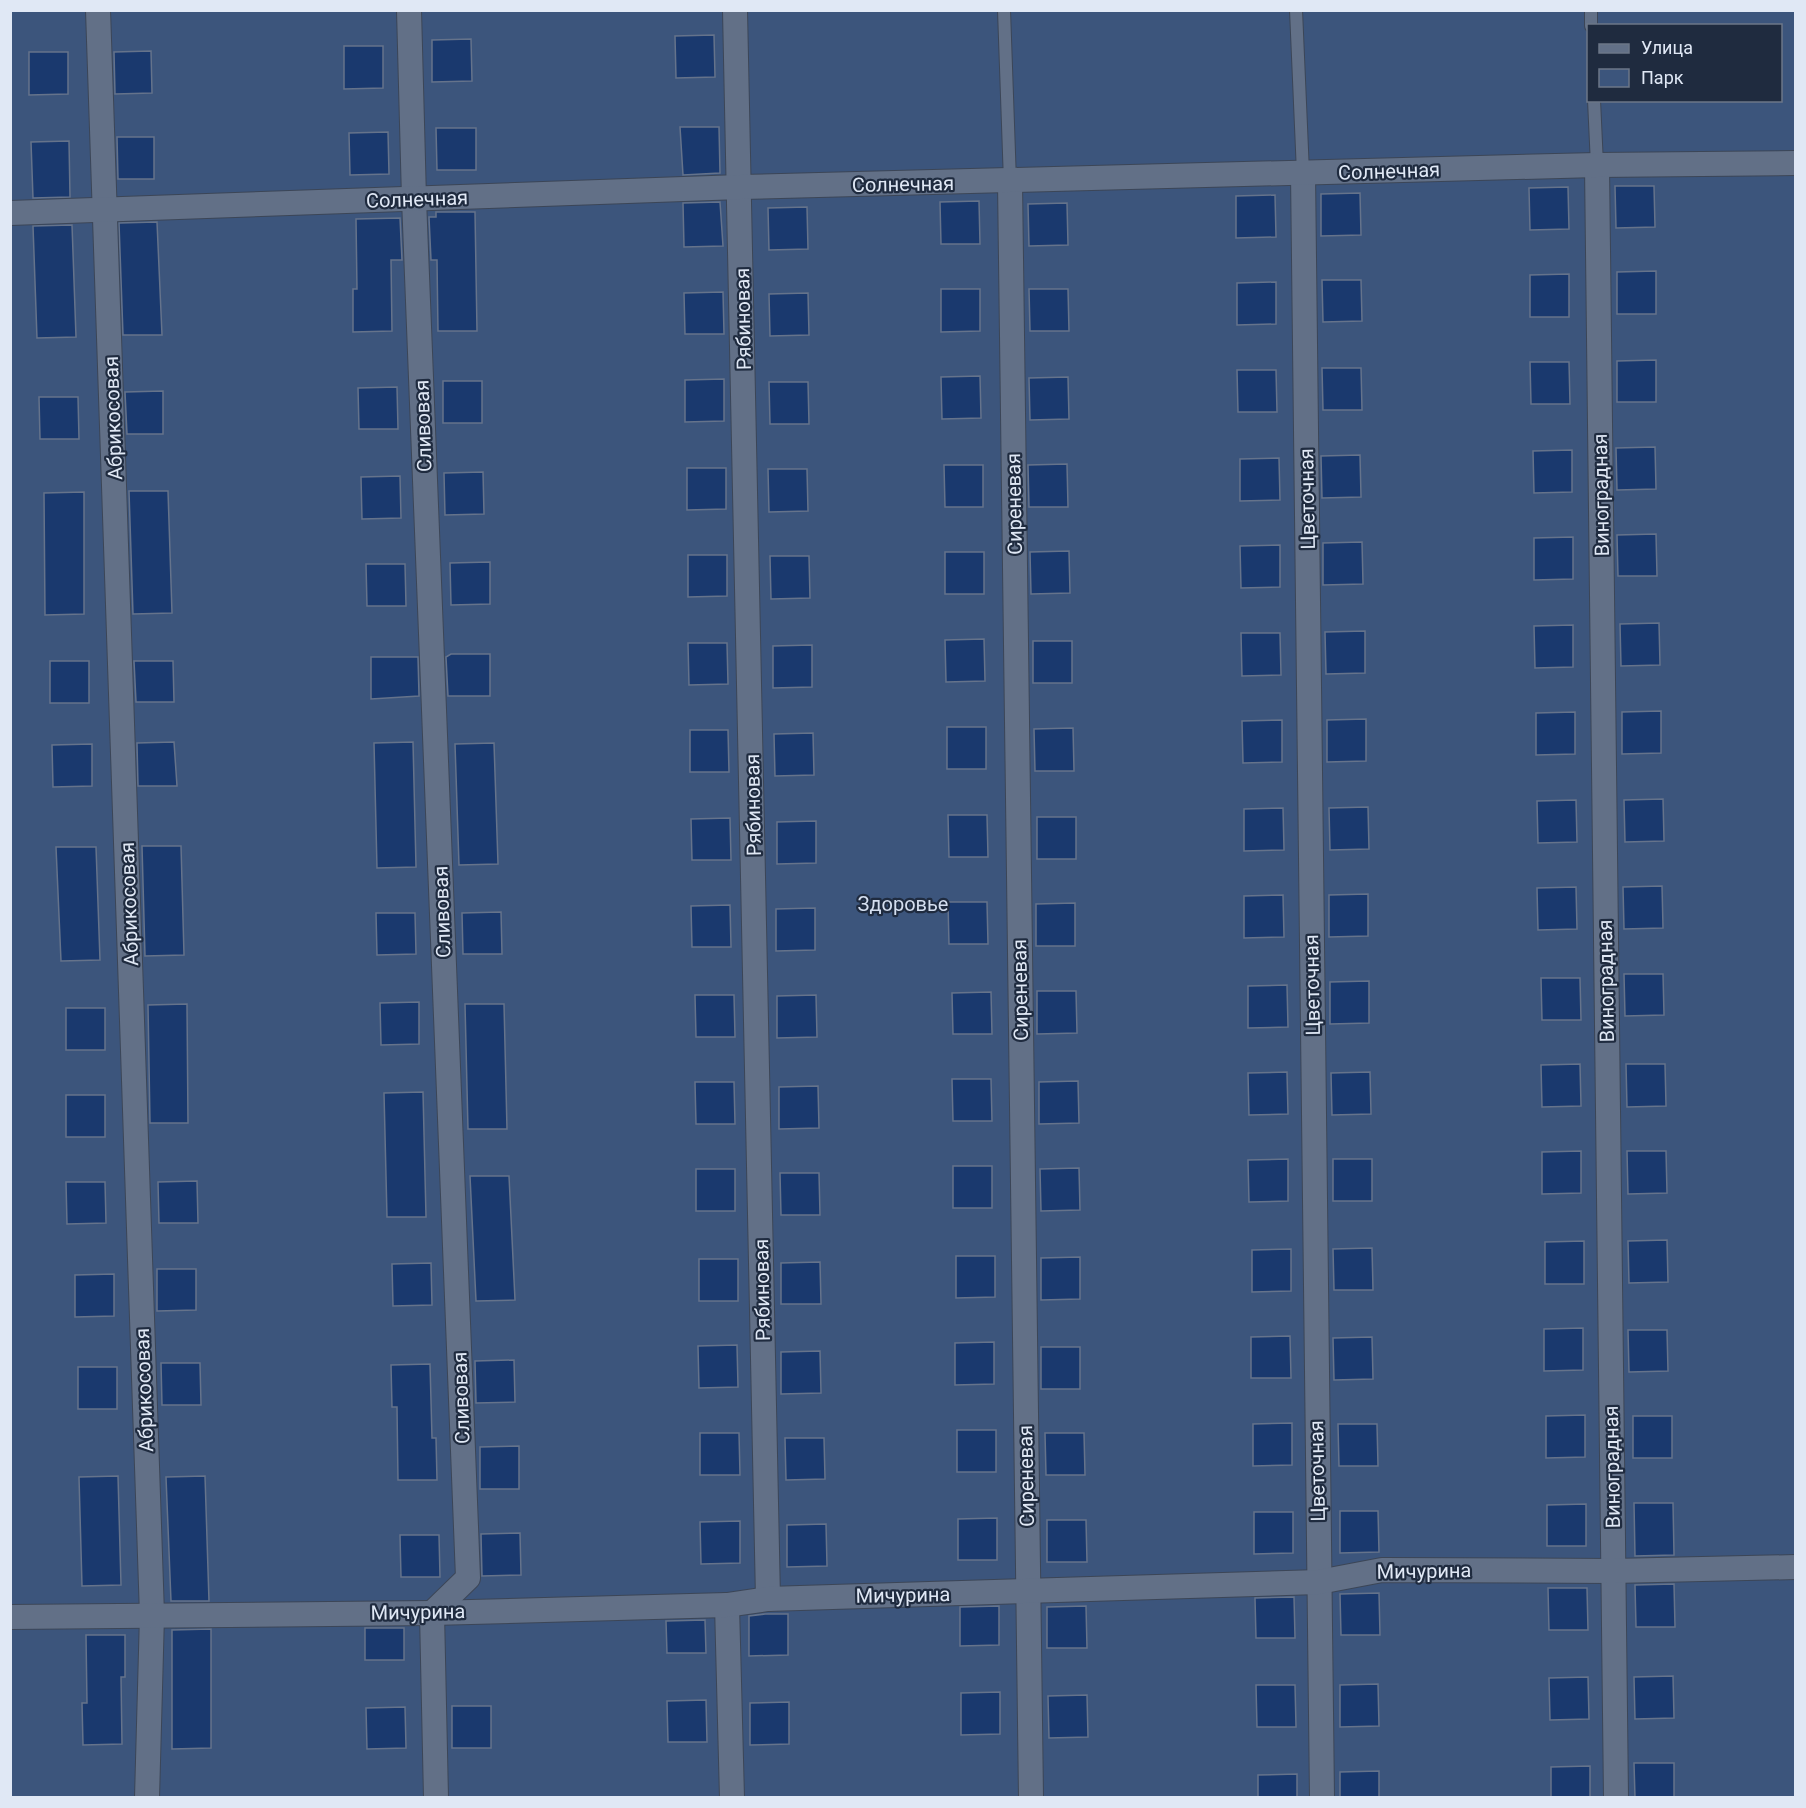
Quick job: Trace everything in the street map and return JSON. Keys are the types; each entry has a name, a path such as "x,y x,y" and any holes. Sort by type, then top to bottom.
{"street":[{"name":"Абрикосовая","path":"98,10 152,1615 147,1797"},
{"name":"Сливовая","path":"409,10 414,200 468,1578 432,1613"},
{"name":"Рябиновая","path":"735,10 768,1599"},
{"name":"Солнечная","path":"10,213 740,187 1010,182 1597,165 1796,163"},
{"name":"Виноградная","path":"1597,165 1616,1797"},
{"name":"Цветочная","path":"1304,173 1322,1797"},
{"name":"Сиреневая","path":"1010,182 1031,1797"},
{"name":"Мичурина","path":"10,1617 432,1613 727,1605 768,1599 1319,1582 1382,1570 1613,1571 1796,1568"},
{"path":"727,1605 732,1797"},
{"path":"432,1613 436,1797"}],"lane":[{"path":"1004,10 1010,182"},
{"path":"1296,10 1304,173"},
{"path":"1594,102 1597,165"}],"green space":[{"name":"Здоровье","path":"11,11 1795,11 1795,1797 11,1797"}],"building":[{"path":"714,35 715,77 676,78 675,36"},
{"path":"471,39 472,81 432,82 432,40"},
{"path":"344,46 383,46 383,88 344,89"},
{"path":"151,51 152,93 115,94 114,52"},
{"path":"29,52 68,52 68,94 29,95"},
{"path":"680,127 719,127 720,173 683,175"},
{"path":"436,128 476,128 476,170 437,170"},
{"path":"388,132 389,174 350,175 349,133"},
{"path":"117,137 154,137 154,179 118,179"},
{"path":"69,141 70,197 33,198 31,142"},
{"path":"1615,186 1654,186 1655,227 1616,228"},
{"path":"1568,187 1569,229 1530,230 1529,188"},
{"path":"1360,193 1361,235 1321,236 1321,194"},
{"path":"1275,195 1276,237 1236,238 1236,196"},
{"path":"979,201 980,244 941,244 940,202"},
{"path":"720,202 723,246 684,247 683,203"},
{"path":"1067,203 1068,245 1029,246 1028,204"},
{"path":"807,207 808,249 769,250 768,208"},
{"path":"436,212 475,212 477,331 438,331 437,260 431,260 429,217 436,217"},
{"path":"400,218 402,260 391,260 392,331 353,332 353,289 357,289 356,219"},
{"path":"157,222 162,335 123,335 119,223"},
{"path":"72,225 76,337 37,338 33,226"},
{"path":"1656,271 1656,314 1617,314 1617,272"},
{"path":"1569,274 1569,317 1530,317 1530,275"},
{"path":"1322,280 1361,280 1362,321 1323,322"},
{"path":"1276,282 1276,324 1237,325 1237,283"},
{"path":"941,289 980,289 980,331 941,332"},
{"path":"1029,289 1068,289 1069,331 1030,331"},
{"path":"723,292 724,334 685,334 684,293"},
{"path":"808,293 809,335 770,336 769,294"},
{"path":"1656,360 1656,402 1617,402 1617,361"},
{"path":"1530,362 1569,362 1570,404 1531,404"},
{"path":"1322,368 1361,368 1362,410 1323,410"},
{"path":"1237,370 1276,370 1277,412 1238,412"},
{"path":"980,376 981,418 942,419 941,377"},
{"path":"1068,377 1069,419 1030,420 1029,378"},
{"path":"724,379 724,421 685,422 685,380"},
{"path":"443,381 482,381 482,423 443,423"},
{"path":"769,382 808,382 809,424 770,424"},
{"path":"397,387 398,429 359,429 358,388"},
{"path":"163,391 163,434 127,434 125,392"},
{"path":"39,397 78,397 79,439 40,439"},
{"path":"1655,447 1656,489 1617,490 1616,448"},
{"path":"1572,450 1572,492 1534,493 1533,451"},
{"path":"1360,455 1361,497 1322,498 1321,456"},
{"path":"1279,458 1280,500 1240,501 1240,459"},
{"path":"1067,464 1068,507 1029,507 1028,465"},
{"path":"944,465 983,465 983,507 945,507"},
{"path":"687,468 726,468 726,509 687,510"},
{"path":"768,469 807,469 808,511 769,512"},
{"path":"483,472 484,514 445,515 444,473"},
{"path":"400,476 401,518 362,519 361,477"},
{"path":"129,491 168,491 172,613 133,614"},
{"path":"84,492 84,614 45,615 44,493"},
{"path":"1656,534 1657,576 1618,576 1617,535"},
{"path":"1573,537 1573,579 1534,580 1534,538"},
{"path":"1362,542 1363,584 1323,585 1323,543"},
{"path":"1280,545 1280,587 1241,588 1240,546"},
{"path":"1069,551 1070,593 1031,594 1030,552"},
{"path":"945,552 984,552 984,594 945,594"},
{"path":"688,555 727,555 727,596 688,597"},
{"path":"770,556 809,556 810,598 771,599"},
{"path":"490,562 490,604 451,605 450,563"},
{"path":"366,564 405,564 406,606 367,606"},
{"path":"1659,623 1660,665 1621,666 1620,624"},
{"path":"1573,625 1573,667 1535,668 1534,626"},
{"path":"1365,631 1365,673 1326,674 1325,632"},
{"path":"1241,633 1280,633 1281,675 1242,676"},
{"path":"984,639 985,681 946,682 945,640"},
{"path":"1033,641 1072,641 1072,683 1033,683"},
{"path":"688,643 727,643 728,684 689,685"},
{"path":"812,645 812,687 773,688 773,646"},
{"path":"451,654 490,654 490,696 448,696 446,657"},
{"path":"371,657 418,657 419,696 371,699"},
{"path":"50,661 89,661 89,703 50,703"},
{"path":"134,661 173,661 174,702 136,702"},
{"path":"1661,711 1661,753 1622,754 1622,712"},
{"path":"1575,712 1575,754 1536,755 1536,713"},
{"path":"1366,719 1366,761 1327,762 1327,720"},
{"path":"1282,720 1282,762 1243,763 1242,721"},
{"path":"947,727 986,727 986,769 947,769"},
{"path":"1073,728 1074,771 1035,771 1034,729"},
{"path":"690,730 728,730 729,772 690,772"},
{"path":"813,733 814,775 775,776 774,734"},
{"path":"174,742 177,786 138,786 137,743"},
{"path":"413,742 416,867 377,868 374,743"},
{"path":"494,743 498,864 459,865 455,744"},
{"path":"92,744 92,786 53,787 52,745"},
{"path":"1663,799 1664,841 1625,842 1624,800"},
{"path":"1576,800 1577,842 1538,843 1537,801"},
{"path":"1368,807 1369,849 1330,850 1329,808"},
{"path":"1283,808 1284,850 1244,851 1244,809"},
{"path":"948,815 987,815 988,857 949,857"},
{"path":"1037,817 1076,817 1076,859 1037,859"},
{"path":"730,818 731,860 692,860 691,819"},
{"path":"816,821 816,863 777,864 777,822"},
{"path":"142,846 181,846 184,955 145,956"},
{"path":"56,847 96,847 100,960 61,961"},
{"path":"1662,886 1663,928 1624,929 1623,887"},
{"path":"1576,887 1577,929 1538,930 1537,888"},
{"path":"1368,894 1368,936 1329,937 1329,895"},
{"path":"1283,895 1284,937 1244,938 1244,896"},
{"path":"948,902 987,902 988,944 949,944"},
{"path":"1075,903 1075,946 1036,946 1036,904"},
{"path":"730,905 731,947 692,947 691,906"},
{"path":"815,908 815,950 776,951 776,909"},
{"path":"501,912 502,954 463,954 462,913"},
{"path":"376,913 415,913 416,954 377,955"},
{"path":"1624,974 1663,974 1664,1015 1625,1016"},
{"path":"1541,978 1580,978 1581,1020 1542,1020"},
{"path":"1369,981 1369,1023 1330,1024 1330,982"},
{"path":"1287,985 1288,1027 1248,1028 1248,986"},
{"path":"1037,991 1076,991 1077,1033 1037,1034"},
{"path":"991,992 992,1034 953,1034 952,993"},
{"path":"695,995 734,995 735,1037 696,1037"},
{"path":"816,995 817,1037 777,1038 777,996"},
{"path":"419,1002 419,1044 381,1045 380,1003"},
{"path":"187,1004 188,1123 150,1123 148,1005"},
{"path":"465,1004 504,1004 507,1129 468,1129"},
{"path":"66,1008 105,1008 105,1050 66,1050"},
{"path":"1580,1064 1581,1106 1542,1107 1541,1065"},
{"path":"1626,1064 1665,1064 1666,1106 1627,1107"},
{"path":"1287,1072 1288,1114 1249,1115 1248,1073"},
{"path":"1370,1072 1371,1114 1332,1115 1331,1073"},
{"path":"952,1079 991,1079 992,1121 953,1121"},
{"path":"1078,1081 1079,1123 1039,1124 1039,1082"},
{"path":"695,1082 734,1082 735,1124 696,1124"},
{"path":"818,1086 819,1128 779,1129 779,1087"},
{"path":"423,1092 426,1217 387,1217 384,1093"},
{"path":"66,1095 105,1095 105,1137 66,1137"},
{"path":"1581,1151 1581,1193 1542,1194 1542,1152"},
{"path":"1627,1151 1666,1151 1667,1193 1628,1194"},
{"path":"1288,1159 1288,1201 1249,1202 1248,1160"},
{"path":"1333,1159 1372,1159 1372,1201 1333,1201"},
{"path":"953,1166 992,1166 992,1208 953,1208"},
{"path":"1079,1168 1080,1210 1041,1211 1040,1169"},
{"path":"696,1169 735,1169 735,1211 696,1211"},
{"path":"780,1173 819,1173 820,1215 781,1215"},
{"path":"470,1176 509,1176 515,1300 476,1301"},
{"path":"197,1181 198,1223 159,1223 158,1182"},
{"path":"66,1182 105,1182 106,1223 67,1224"},
{"path":"1667,1240 1668,1282 1629,1283 1628,1241"},
{"path":"1584,1241 1584,1284 1545,1284 1545,1242"},
{"path":"1372,1248 1373,1290 1334,1290 1333,1249"},
{"path":"1291,1249 1291,1291 1252,1292 1252,1250"},
{"path":"956,1256 995,1256 995,1297 956,1298"},
{"path":"1080,1257 1080,1299 1041,1300 1041,1258"},
{"path":"699,1259 738,1259 738,1301 699,1301"},
{"path":"820,1262 821,1304 781,1304 781,1263"},
{"path":"431,1263 432,1305 393,1306 392,1264"},
{"path":"157,1269 196,1269 196,1310 157,1311"},
{"path":"114,1274 114,1316 75,1317 75,1275"},
{"path":"1583,1328 1583,1370 1544,1371 1544,1329"},
{"path":"1628,1330 1667,1330 1668,1371 1629,1372"},
{"path":"1290,1336 1291,1378 1251,1378 1251,1337"},
{"path":"1372,1337 1373,1379 1334,1380 1333,1338"},
{"path":"994,1342 994,1384 955,1385 955,1343"},
{"path":"737,1345 738,1387 699,1388 698,1346"},
{"path":"1041,1347 1080,1347 1080,1389 1041,1389"},
{"path":"820,1351 821,1393 781,1394 781,1352"},
{"path":"514,1360 515,1402 476,1403 475,1361"},
{"path":"161,1363 200,1363 201,1405 162,1405"},
{"path":"430,1364 432,1438 436,1438 437,1480 398,1480 397,1407 392,1407 391,1365"},
{"path":"78,1367 117,1367 117,1409 78,1409"},
{"path":"1585,1415 1585,1457 1546,1458 1546,1416"},
{"path":"1633,1416 1672,1416 1672,1458 1633,1458"},
{"path":"1292,1423 1292,1465 1253,1466 1253,1424"},
{"path":"1338,1424 1377,1424 1378,1466 1339,1466"},
{"path":"957,1430 996,1430 996,1472 957,1472"},
{"path":"700,1433 739,1433 740,1475 700,1475"},
{"path":"1045,1433 1084,1433 1085,1475 1046,1475"},
{"path":"785,1438 824,1438 825,1479 786,1480"},
{"path":"519,1446 519,1489 480,1489 480,1447"},
{"path":"118,1476 121,1585 82,1586 79,1477"},
{"path":"205,1476 209,1601 171,1601 166,1477"},
{"path":"1634,1503 1673,1503 1674,1555 1635,1556"},
{"path":"1586,1504 1586,1546 1547,1546 1547,1505"},
{"path":"1340,1511 1378,1511 1379,1552 1340,1553"},
{"path":"1254,1512 1293,1512 1293,1553 1254,1554"},
{"path":"997,1518 997,1560 958,1560 958,1519"},
{"path":"1047,1520 1086,1520 1087,1562 1047,1562"},
{"path":"740,1521 740,1563 701,1564 700,1522"},
{"path":"826,1524 827,1566 787,1567 787,1525"},
{"path":"520,1533 521,1575 482,1576 481,1534"},
{"path":"400,1535 439,1535 440,1577 401,1577"},
{"path":"1674,1584 1675,1627 1636,1627 1635,1585"},
{"path":"1548,1588 1587,1588 1588,1630 1549,1630"},
{"path":"1379,1593 1380,1635 1341,1635 1340,1594"},
{"path":"1294,1597 1295,1638 1256,1638 1255,1598"},
{"path":"999,1606 999,1645 960,1646 960,1607"},
{"path":"1086,1606 1087,1648 1047,1648 1047,1607"},
{"path":"788,1614 788,1655 749,1656 749,1616"},
{"path":"705,1620 706,1653 667,1653 666,1621"},
{"path":"365,1628 404,1628 404,1660 365,1660"},
{"path":"211,1629 211,1748 172,1749 172,1630"},
{"path":"86,1635 125,1635 125,1677 121,1677 122,1744 83,1745 82,1703 87,1703"},
{"path":"1673,1676 1674,1718 1635,1719 1634,1677"},
{"path":"1588,1677 1589,1719 1550,1720 1549,1678"},
{"path":"1378,1684 1379,1726 1340,1727 1340,1685"},
{"path":"1256,1685 1295,1685 1296,1727 1257,1727"},
{"path":"1000,1692 1000,1734 961,1735 961,1693"},
{"path":"1087,1695 1088,1737 1049,1738 1048,1696"},
{"path":"706,1700 707,1742 668,1742 667,1701"},
{"path":"789,1702 789,1744 750,1745 750,1703"},
{"path":"452,1706 491,1706 491,1748 452,1748"},
{"path":"405,1707 406,1748 367,1749 366,1708"},
{"path":"1634,1763 1674,1763 1674,1797 1635,1797"},
{"path":"1590,1766 1590,1797 1551,1797 1551,1767"},
{"path":"1379,1771 1379,1797 1340,1797 1340,1772"},
{"path":"1297,1774 1297,1797 1258,1797 1258,1775"}]}
